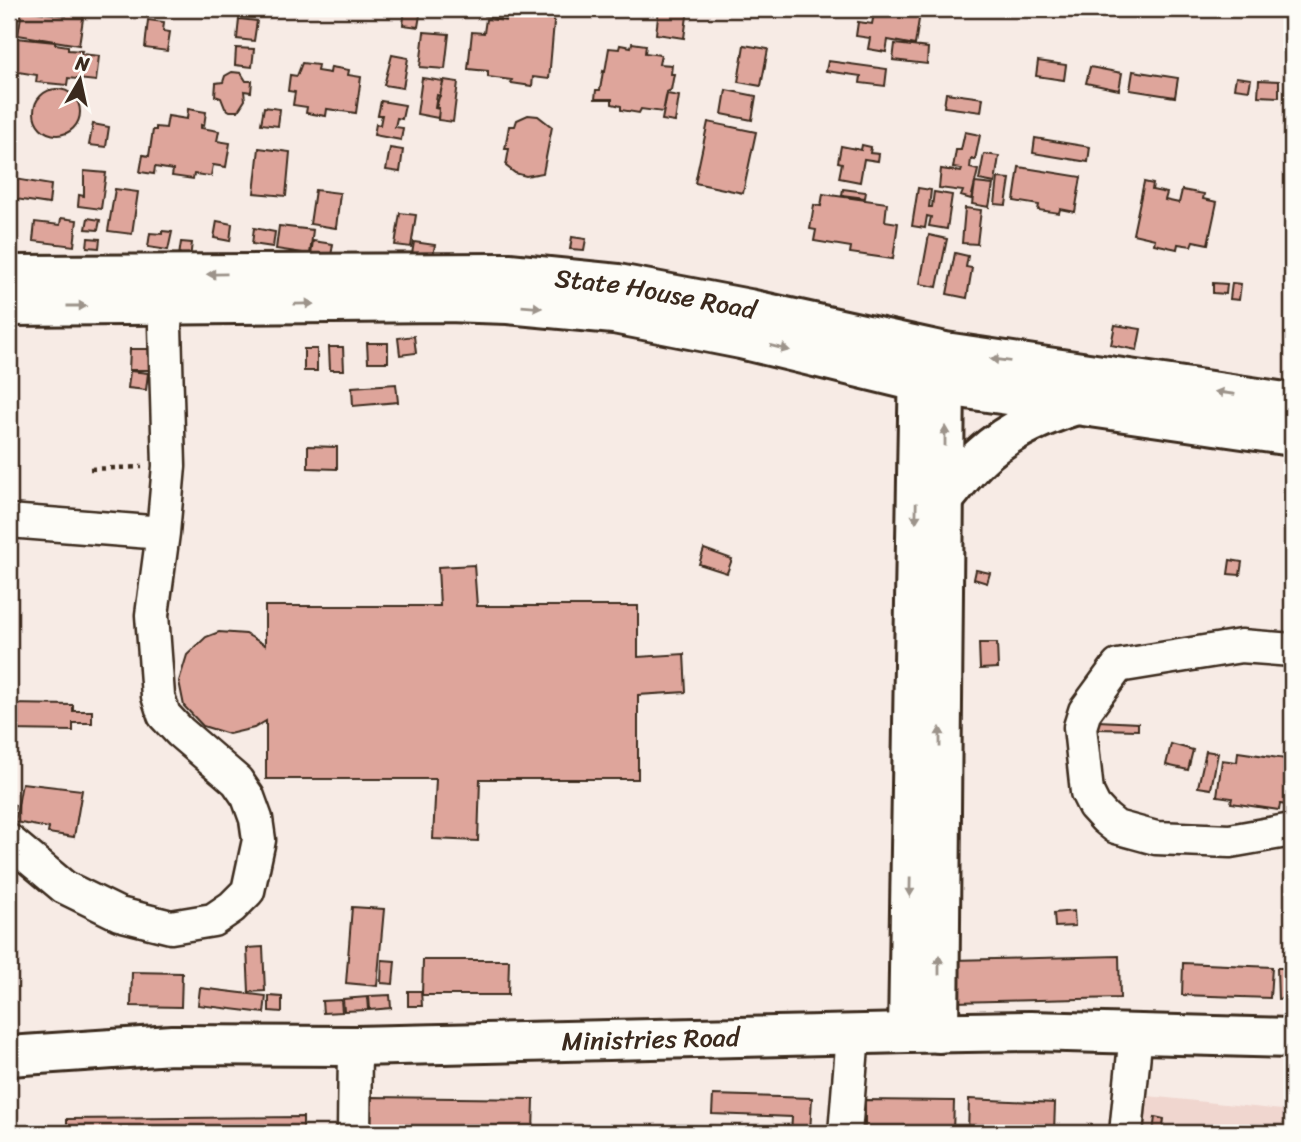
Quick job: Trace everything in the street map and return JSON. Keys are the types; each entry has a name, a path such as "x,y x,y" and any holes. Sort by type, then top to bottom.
{"main road":[{"path":"9,275 168,290"},
{"path":"9,306 168,290 411,287 508,304 745,324 932,366 1074,405 1292,436"},
{"path":"932,366 1292,403"},
{"path":"925,829 944,499 932,366"},
{"path":"923,1033 932,366"},
{"path":"944,499 981,456 1021,426 1074,405"},
{"name":"Ministries Road","path":"9,1056 172,1045 355,1046 923,1033 1136,1033 1292,1038"}],"street":[{"path":"9,841 64,887 119,914 171,927 213,920 232,907 248,891 258,840 256,819 248,797 237,780 164,715 158,696 152,615 169,466 165,326 168,290"},
{"path":"9,521 163,533"},
{"path":"1292,650 1241,646 1118,666 1085,711 1080,727 1087,792 1094,806 1116,827 1156,838 1230,841 1292,830"},
{"path":"1126,1133 1136,1033"},
{"path":"845,1133 853,1034"},
{"path":"354,1133 355,1046"}],"path":[{"path":"90,469 169,466"}],"shaded area":[{"path":"1148,1096 1292,1111 1292,1133 1143,1133"}],"building":[{"path":"405,9 421,9 418,27 403,25"},
{"path":"486,9 507,9 505,20 485,16"},
{"path":"507,9 555,11 549,79 533,77 532,86 488,77 488,71 468,69 472,32 484,33 486,19 506,21"},
{"path":"659,9 688,9 684,38 656,34"},
{"path":"875,9 920,13 915,45 888,40 886,52 868,49 870,38 856,36 858,22 872,24"},
{"path":"22,10 66,16 67,10 84,12 79,45 18,35"},
{"path":"239,19 257,21 254,41 237,39"},
{"path":"148,20 164,22 163,31 170,32 167,51 145,48"},
{"path":"424,32 449,34 445,69 420,67"},
{"path":"16,38 55,42 68,46 68,50 99,56 96,81 68,78 67,85 36,82 37,75 12,71"},
{"path":"632,43 646,45 645,53 661,55 659,64 672,65 671,74 674,74 671,90 667,92 663,112 641,109 639,113 621,110 621,106 612,104 612,99 595,99 596,90 600,90 603,71 605,72 609,48 619,49 620,45 631,47"},
{"path":"895,44 928,48 927,64 893,60"},
{"path":"744,45 768,49 761,86 738,82"},
{"path":"236,48 254,49 252,67 235,65"},
{"path":"392,55 408,58 403,88 384,85"},
{"path":"828,61 887,69 885,86 860,83 861,76 826,71"},
{"path":"1038,61 1066,65 1064,80 1036,76"},
{"path":"302,63 318,65 317,71 330,73 331,67 349,70 348,75 361,77 356,113 327,109 326,116 306,113 307,107 293,105 295,92 288,91 290,75 297,76"},
{"path":"1090,67 1122,73 1119,90 1086,83"},
{"path":"1133,71 1178,78 1175,97 1130,90"},
{"path":"232,72 241,73 246,81 252,81 251,92 244,91 245,100 238,111 225,108 221,98 215,96 216,83 223,82 225,76"},
{"path":"1236,77 1251,79 1249,90 1234,88"},
{"path":"422,78 443,81 435,108 439,109 438,118 417,114"},
{"path":"444,80 458,82 453,122 438,120 439,108 436,108"},
{"path":"1259,80 1279,81 1279,97 1258,96"},
{"path":"57,89 73,96 80,112 73,128 57,135 41,128 34,112 41,96"},
{"path":"726,90 756,96 752,120 722,114"},
{"path":"946,93 983,98 981,112 944,107"},
{"path":"667,94 679,96 675,122 662,120"},
{"path":"381,101 405,105 402,119 397,118 395,127 403,128 401,140 374,135 376,124 380,125 382,115 378,115"},
{"path":"264,107 280,109 278,126 261,124"},
{"path":"188,109 206,112 204,126 201,125 201,128 219,131 217,141 230,143 226,167 213,165 211,176 194,174 193,179 172,176 173,170 155,167 154,174 140,172 143,155 149,156 153,130 156,130 156,127 166,128 168,116 187,119"},
{"path":"528,115 538,116 552,127 543,173 526,176 515,173 506,166 509,149 505,149 509,126 515,126 517,120"},
{"path":"708,122 756,132 743,193 695,183"},
{"path":"93,124 109,127 106,147 89,145"},
{"path":"965,132 980,135 975,160 971,159 970,168 978,170 971,199 961,196 963,191 939,188 941,169 961,172 962,169 953,168 956,150 961,150"},
{"path":"1035,138 1090,147 1088,162 1033,153"},
{"path":"862,145 871,147 870,153 879,154 878,161 864,159 860,182 839,178 841,146 861,150"},
{"path":"259,148 290,152 286,196 254,193"},
{"path":"390,148 403,150 400,172 386,170"},
{"path":"984,154 999,156 995,183 979,180"},
{"path":"1019,167 1081,177 1075,212 1060,209 1059,213 1038,210 1039,205 1014,201"},
{"path":"84,171 106,173 101,209 78,206 79,195 84,196"},
{"path":"9,178 51,185 49,204 9,198"},
{"path":"998,178 1010,179 1006,205 995,204"},
{"path":"1144,182 1153,184 1152,190 1167,193 1165,200 1179,203 1182,190 1204,194 1203,199 1217,202 1208,244 1193,241 1191,246 1178,244 1177,249 1154,244 1155,239 1133,234"},
{"path":"975,183 993,185 989,207 972,204"},
{"path":"918,188 931,190 929,207 932,207 934,192 952,195 947,229 929,226 931,217 927,216 925,228 912,226"},
{"path":"115,189 138,192 132,234 108,231"},
{"path":"843,189 866,192 865,198 842,195"},
{"path":"315,190 340,193 336,228 310,224"},
{"path":"823,194 887,203 885,221 898,223 893,259 850,253 851,247 814,241 816,230 810,229 814,205 821,206"},
{"path":"965,208 981,210 977,244 962,243"},
{"path":"400,213 416,215 411,247 395,245"},
{"path":"61,218 77,220 74,246 33,241 35,222 60,225"},
{"path":"88,218 100,220 98,230 86,229"},
{"path":"217,221 232,224 230,241 214,238"},
{"path":"279,226 313,230 310,254 276,249"},
{"path":"254,228 275,232 273,247 252,244"},
{"path":"162,231 172,232 168,250 148,247 150,233 162,234"},
{"path":"929,235 947,239 937,287 920,284"},
{"path":"572,237 586,239 584,250 570,249"},
{"path":"88,238 100,239 99,248 87,247"},
{"path":"313,241 333,244 331,256 311,254"},
{"path":"181,242 192,243 190,258 179,256"},
{"path":"414,242 435,245 433,256 412,254"},
{"path":"955,253 968,256 966,267 972,268 967,298 947,294"},
{"path":"1213,283 1227,284 1226,294 1213,293"},
{"path":"1232,283 1241,284 1239,300 1230,299"},
{"path":"1115,325 1141,329 1137,350 1111,345"},
{"path":"414,336 416,353 400,355 398,338"},
{"path":"367,343 388,343 388,362 368,362"},
{"path":"329,347 343,347 344,370 330,370"},
{"path":"130,349 149,349 149,370 129,370"},
{"path":"304,349 317,349 317,371 304,371"},
{"path":"130,371 148,373 146,390 128,388"},
{"path":"396,384 398,402 353,406 352,387"},
{"path":"308,446 337,447 337,469 308,468"},
{"path":"704,549 732,559 727,573 699,564"},
{"path":"1230,560 1242,562 1240,575 1228,574"},
{"path":"474,565 477,606 638,606 638,657 684,654 686,692 638,695 638,779 480,779 478,841 433,839 436,779 266,779 266,721 254,728 229,734 203,726 184,706 179,681 187,655 206,637 219,632 246,634 265,645 265,606 440,606 438,567"},
{"path":"976,570 990,573 987,583 974,579"},
{"path":"979,643 997,643 998,668 980,669"},
{"path":"9,704 73,705 73,711 92,711 92,723 73,723 73,731 9,730"},
{"path":"1098,721 1138,723 1138,730 1098,729"},
{"path":"1171,744 1193,750 1188,770 1166,765"},
{"path":"1206,751 1218,753 1211,789 1198,787"},
{"path":"1238,752 1286,759 1285,769 1292,770 1292,806 1280,804 1279,810 1231,803 1232,798 1217,796 1222,760 1237,762"},
{"path":"22,783 82,790 74,837 48,833 49,828 15,822"},
{"path":"9,803 15,805 12,824 9,824"},
{"path":"352,907 384,909 377,986 346,983"},
{"path":"1074,911 1075,926 1055,927 1054,913"},
{"path":"263,947 265,991 249,992 247,948"},
{"path":"1119,956 1120,998 955,1002 953,960"},
{"path":"382,960 395,961 393,984 381,983"},
{"path":"423,960 509,960 508,995 422,995"},
{"path":"1183,963 1272,967 1270,998 1182,995"},
{"path":"1277,968 1292,968 1292,998 1278,999"},
{"path":"132,972 182,973 181,1007 131,1006"},
{"path":"200,988 266,996 264,1013 198,1005"},
{"path":"408,991 421,991 422,1006 408,1006"},
{"path":"390,995 391,1008 370,1010 369,996"},
{"path":"269,996 282,997 282,1012 269,1011"},
{"path":"367,997 368,1010 344,1011 343,999"},
{"path":"341,1000 342,1012 323,1013 322,1001"},
{"path":"713,1095 812,1098 810,1133 791,1133 792,1117 712,1114"},
{"path":"371,1097 534,1099 533,1133 370,1131"},
{"path":"969,1099 1055,1103 1054,1133 968,1133"},
{"path":"865,1100 954,1101 953,1133 865,1133"},
{"path":"303,1117 303,1133 67,1133 67,1119"},
{"path":"1155,1117 1164,1119 1162,1133 1153,1133"}]}
